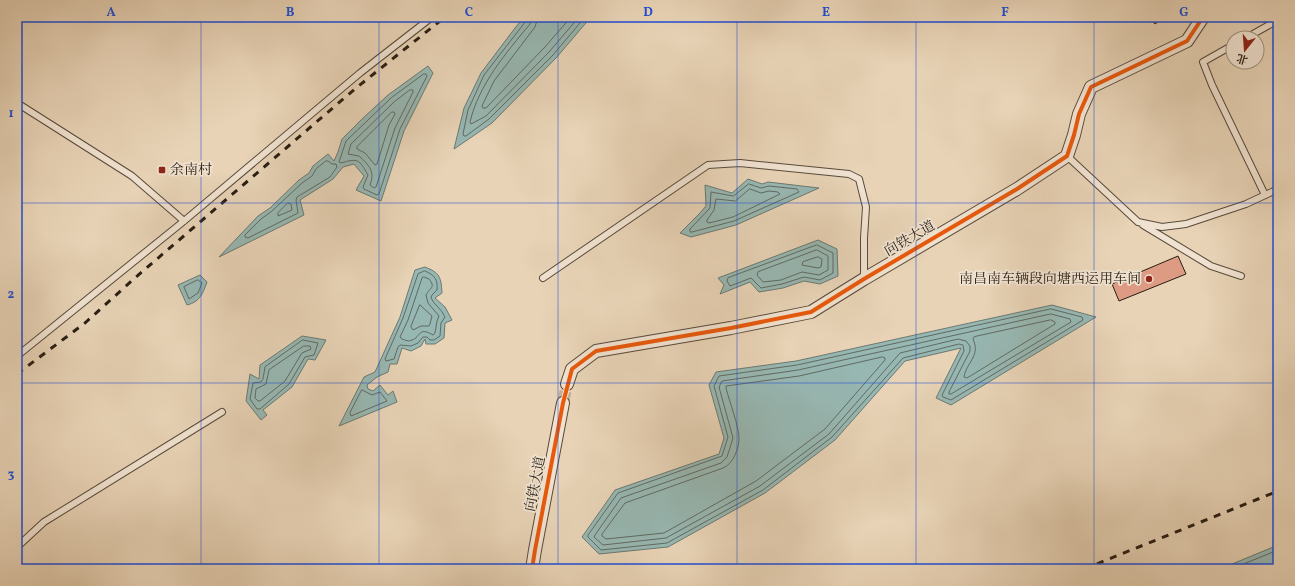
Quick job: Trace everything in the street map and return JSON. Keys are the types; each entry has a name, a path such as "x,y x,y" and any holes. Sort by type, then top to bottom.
{"street":[{"path":"1067,156 1079,114 1091,87 1187,41 1203,17"},
{"name":"向铁大道","path":"567,384 572,369 596,351 731,328 811,312 1017,189 1067,156"},
{"name":"向铁大道","path":"532,569 534,550 563,403"}],"lane":[{"path":"17,356 184,221 360,73 432,17"},
{"path":"1260,30 1278,20"},
{"path":"1225,50 1203,62 1212,85 1265,195"},
{"path":"17,103 132,176 184,221"},
{"path":"1067,156 1138,222 1211,266 1241,276"},
{"path":"543,278 708,164 740,163 849,174 859,179 866,207 864,279"},
{"path":"1138,222 1162,226 1186,224 1246,204 1278,189"},
{"path":"17,547 44,522 222,412"}],"water":[{"path":"524,17 591,17 556,58 492,123 454,149 464,108 481,73"},
{"path":"428,66 433,73 404,131 381,201 356,190 364,176 354,164 343,167 333,179 300,200 304,215 219,257 258,216 270,208 299,180 309,173 313,166 328,154 334,161 342,139 388,95"},
{"path":"748,179 762,184 768,182 819,188 736,225 691,237 680,233 706,206 705,185 732,193"},
{"path":"818,240 837,249 838,276 820,284 804,281 783,288 759,292 750,282 720,294 724,285 718,278"},
{"path":"425,267 434,271 439,276 442,293 435,298 445,307 452,320 445,323 444,338 435,344 426,344 425,339 421,346 411,351 402,348 397,364 390,364 388,372 377,377 367,385 368,389 373,391 380,385 388,395 393,391 397,402 339,426 364,377 375,372 400,317 415,270"},
{"path":"200,275 207,282 204,290 195,302 187,305 178,285"},
{"path":"1052,305 1096,317 951,405 936,398 961,348 905,361 835,440 765,493 668,547 599,554 582,537 615,490 719,454 724,438 709,385 716,372 796,361"},
{"path":"302,336 326,340 315,360 308,359 292,387 263,410 267,415 261,420 246,401 250,374 259,379 260,365"},
{"path":"1278,545 1278,569 1220,569"}],"building":[{"path":"1149,17 1165,17 1155,24"},
{"name":"南昌南车辆段向塘西运用车间","path":"1178,256 1186,274 1119,301 1112,284"}],"tunnel":[{"path":"563,403 567,384"}],"railway":[{"path":"17,374 85,323 136,277 356,88 445,17"},
{"path":"1084,569 1278,491"}],"cycle path":[{"path":"532,569 563,403 572,369 596,351 731,328 811,312 1017,189 1067,156 1079,114 1091,87 1187,41 1203,17"}],"place":[{"name":"余南村","path":"162,170"},
{"name":"南昌南车辆段向塘西运用车间","path":"1149,279"}]}
